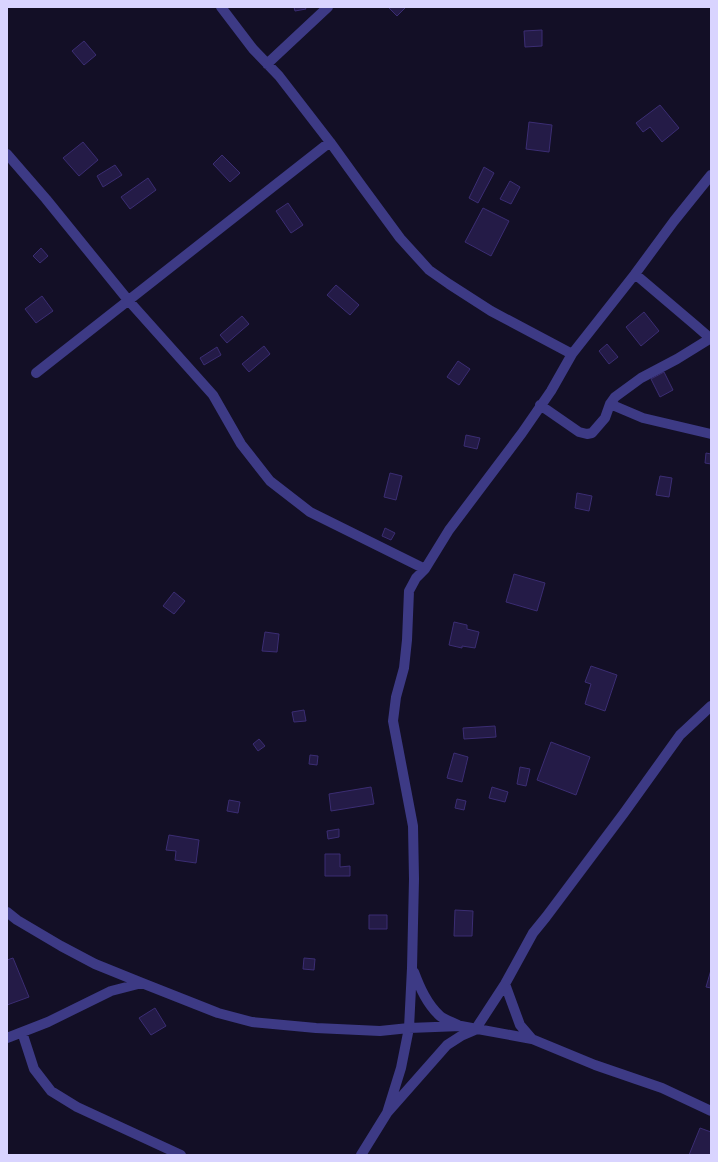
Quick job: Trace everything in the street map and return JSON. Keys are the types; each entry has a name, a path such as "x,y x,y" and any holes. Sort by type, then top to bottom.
{"street":[{"path":"221,7 249,43 279,76 330,142 400,238 429,270 491,311 572,354"},
{"path":"267,64 328,7"},
{"path":"36,373 330,142"},
{"path":"7,154 46,199 128,300 213,394 241,444 270,481 310,512 425,568"},
{"path":"387,1113 401,1068 409,1028 412,968 414,879 413,826 393,721 396,698 404,668 409,591 416,578 425,568 449,530 522,433 551,391 572,354 711,175"},
{"path":"540,405 579,432 592,434 605,418 610,404 615,397 636,381 677,359 710,338 635,274"},
{"path":"610,404 643,418 711,434"},
{"path":"361,1155 387,1113 447,1045 461,1036 476,1030 533,933 624,813 680,735 711,706"},
{"path":"7,912 17,920 61,946 95,964 218,1013 252,1022 316,1028 380,1031 409,1028 461,1026"},
{"path":"412,968 427,1002 441,1017 461,1026 476,1030 532,1040 595,1065 662,1088 711,1111"},
{"path":"7,1038 48,1022 111,991 142,983"},
{"path":"504,984 520,1025 532,1040"},
{"path":"22,1032 34,1068 51,1091 77,1107 181,1155"}],"building":[{"path":"294,7 305,7 306,9 295,11"},
{"path":"406,7 397,16 389,8"},
{"path":"542,30 542,46 525,47 524,31"},
{"path":"84,41 96,55 84,65 72,51"},
{"path":"660,105 679,128 662,142 650,127 643,132 636,123"},
{"path":"529,122 552,125 549,152 526,149"},
{"path":"83,142 98,160 79,176 63,158"},
{"path":"222,155 240,173 230,182 213,164"},
{"path":"115,165 122,175 103,187 97,176"},
{"path":"484,167 494,173 478,203 469,198"},
{"path":"148,178 156,190 130,209 121,197"},
{"path":"510,181 520,187 511,204 500,199"},
{"path":"288,203 303,225 291,233 276,211"},
{"path":"483,208 509,221 491,256 465,242"},
{"path":"41,248 48,256 40,263 33,256"},
{"path":"336,285 359,305 350,315 327,295"},
{"path":"42,296 53,311 36,323 25,309"},
{"path":"644,312 659,331 641,346 626,327"},
{"path":"242,316 249,324 227,343 220,335"},
{"path":"607,344 618,357 609,364 599,351"},
{"path":"264,346 270,354 249,372 242,364"},
{"path":"217,347 221,355 204,365 200,358"},
{"path":"458,361 470,369 459,385 447,377"},
{"path":"664,372 673,390 660,397 651,379"},
{"path":"466,435 480,438 477,449 464,446"},
{"path":"706,453 711,454 711,464 705,463"},
{"path":"390,473 402,476 396,500 384,497"},
{"path":"660,476 672,478 669,497 656,495"},
{"path":"577,493 592,496 589,511 575,508"},
{"path":"385,528 395,533 391,540 382,536"},
{"path":"514,574 545,583 537,611 506,602"},
{"path":"174,592 185,601 174,614 163,606"},
{"path":"454,622 467,625 467,629 479,632 475,648 462,646 462,648 449,645"},
{"path":"265,632 279,634 277,652 262,651"},
{"path":"591,666 617,675 605,711 585,704 591,684 585,682"},
{"path":"304,710 306,721 294,722 292,712"},
{"path":"495,726 496,737 464,739 463,728"},
{"path":"259,739 265,746 258,751 253,744"},
{"path":"551,742 590,757 576,795 537,780"},
{"path":"454,753 468,757 462,782 447,778"},
{"path":"310,755 318,756 317,765 309,764"},
{"path":"520,767 530,769 526,786 517,784"},
{"path":"371,787 374,804 331,811 329,794"},
{"path":"492,787 508,792 505,802 489,798"},
{"path":"457,799 466,801 464,810 455,808"},
{"path":"229,800 240,802 238,813 227,811"},
{"path":"339,829 339,837 328,839 327,831"},
{"path":"169,835 199,840 196,863 175,860 176,851 166,850"},
{"path":"325,854 340,854 340,867 350,866 350,876 325,876"},
{"path":"455,910 473,911 472,936 454,936"},
{"path":"369,915 387,915 387,929 369,929"},
{"path":"13,958 29,997 7,1005 7,960"},
{"path":"304,958 315,959 314,970 303,969"},
{"path":"711,970 711,988 706,987"},
{"path":"155,1008 166,1026 151,1035 139,1018"},
{"path":"700,1128 711,1132 711,1155 689,1155"}]}
